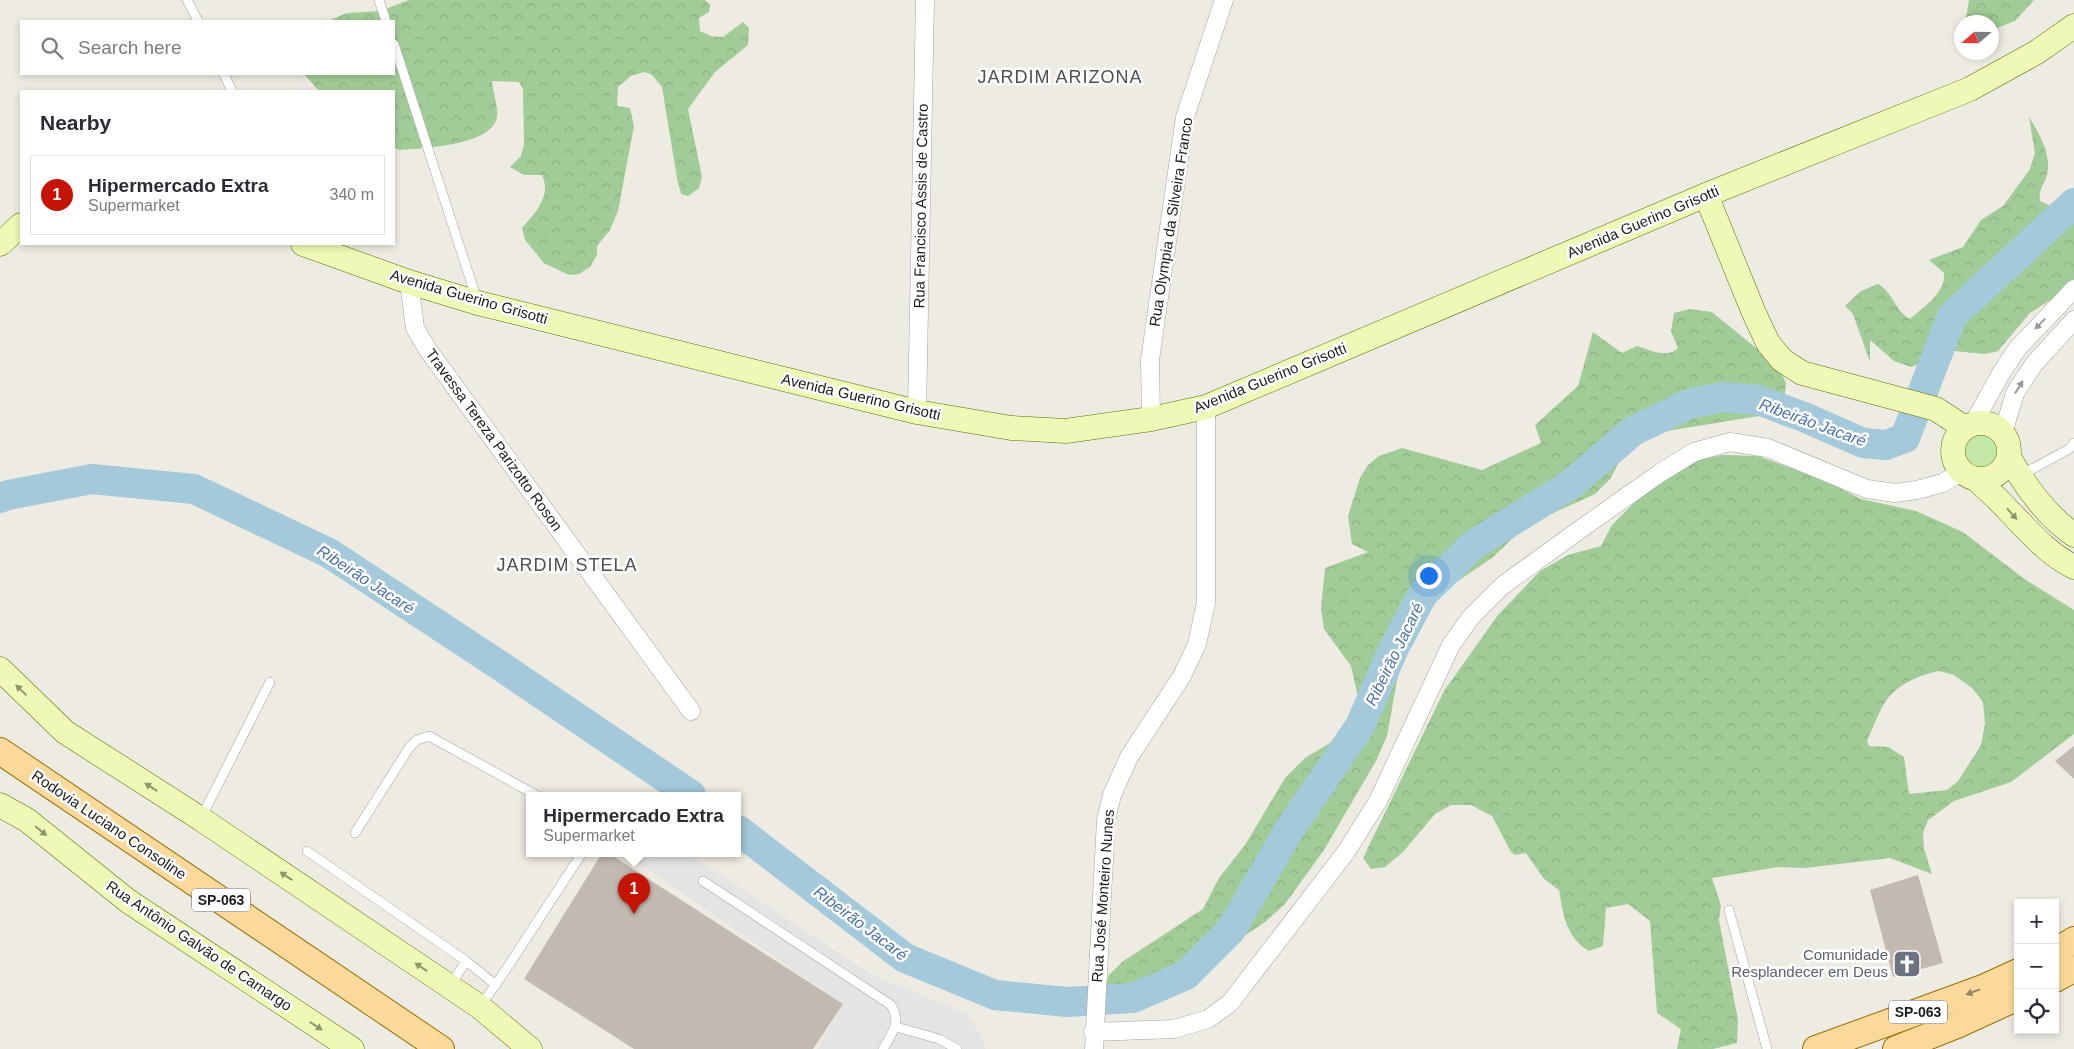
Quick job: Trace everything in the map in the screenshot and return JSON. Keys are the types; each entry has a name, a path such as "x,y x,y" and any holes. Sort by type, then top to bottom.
{"main road":[{"name":"Avenida Guerino Grisotti","path":"306,245 409,282 478,303 917,412 1010,428 1066,431 1151,419 1206,406 1706,195 1970,89 2037,52 2074,26"},
{"path":"1706,195 1754,313 1768,343 1782,360 1802,373 1936,409 1969,426 1990,424 1997,427 2004,433 2014,467 2059,524 2074,535"},
{"path":"0,244 20,226"},
{"path":"1969,426 1955,441 1953,457 1969,476 2008,509 2035,540 2059,559 2074,566"},
{"path":"1969,476 1985,480 2014,467"},
{"path":"0,669 65,732 201,819 450,986 480,1007 530,1049"},
{"name":"Rodovia Luciano Consoline","path":"0,751 442,1049"},
{"name":"Rua Antônio Galvão de Camargo","path":"0,805 27,820 128,902 352,1049"},
{"path":"2059,949 2074,940"},
{"path":"2059,977 2074,969"},
{"name":"SP-063","path":"1816,1049 1983,988 2014,974"},
{"name":"SP-063","path":"1896,1049 1957,1025 2014,999"}],"street":[{"name":"Rua Francisco Assis de Castro","path":"917,412 924,0"},
{"name":"Rua Olympia da Silveira Franco","path":"1151,419 1150,360 1185,117 1224,0"},
{"name":"Travessa Tereza Parizotto Roson","path":"409,282 415,328 428,350 691,711"},
{"path":"1969,426 2017,349 2074,289"},
{"path":"2004,433 2015,393 2034,364 2074,320"},
{"name":"Rua José Monteiro Nunes","path":"1093,1040 1106,820 1112,795 1129,757 1182,676 1197,644 1206,603 1206,406"},
{"path":"1093,1040 1174,1029 1208,1019 1230,1003 1346,852 1373,808 1452,645 1471,617 1502,586 1660,473 1694,452 1730,442 1768,448 1867,489 1895,493 1917,490 1969,476"}],"lane":[{"path":"187,0 197,20"},
{"path":"380,0 386,20"},
{"path":"395,47 478,303"},
{"path":"224,75 232,90"},
{"path":"2014,467 2069,449 2074,443"},
{"path":"201,819 270,682"},
{"path":"355,833 409,748 417,740 429,736 531,792"},
{"path":"307,850 466,961 496,985"},
{"path":"480,1007 579,857"},
{"path":"703,881 891,1005 896,1014 896,1027 883,1049"},
{"path":"1729,910 1767,1049"},
{"path":"450,986 466,961"},
{"path":"896,1027 939,1039 957,1049"}],"green space":[{"path":"409,0 705,0 710,5 709,12 699,18 700,31 711,36 723,37 743,22 749,28 748,45 715,72 688,109 702,177 699,188 688,196 681,194 677,178 662,87 651,74 644,72 631,76 618,87 617,106 630,108 634,126 618,211 610,230 597,246 597,255 590,267 579,274 569,275 544,263 525,240 522,228 541,204 545,183 542,175 524,175 510,167 521,156 524,145 523,89 519,82 492,81 497,116 493,126 484,134 456,144 400,150 395,148 395,90 318,90 305,75 395,75 395,20 330,20 347,13 380,11"},
{"path":"1969,0 2034,0 2015,21 1999,27 1999,15 1966,15"},
{"path":"2029,117 2040,137 2048,160 2047,175 2041,191 2040,201 2051,206 2074,188 2074,279 2058,295 2030,313 1998,351 1985,354 1954,351 1911,367 1894,361 1870,340 1870,362 1853,314 1845,306 1861,291 1878,284 1883,287 1905,316 1910,319 1933,299 1944,280 1944,273 1929,260 1963,247 1981,220 2003,206 2030,169 2035,153"},
{"path":"1690,309 1712,312 1778,366 1786,383 1784,402 1776,410 1765,415 1667,431 1638,443 1621,457 1611,478 1595,494 1538,520 1516,535 1492,558 1446,589 1419,622 1409,644 1398,675 1387,736 1376,761 1324,850 1285,904 1265,922 1177,982 1132,992 1113,991 1105,986 1109,975 1122,962 1203,909 1219,878 1245,845 1285,778 1305,758 1338,738 1351,719 1358,697 1351,666 1324,629 1321,609 1325,568 1368,552 1352,544 1348,516 1360,478 1368,465 1379,456 1402,448 1482,470 1541,443 1535,425 1578,386 1593,332 1622,353 1637,346 1658,353 1669,353 1678,348 1671,331 1674,313"},
{"path":"1982,433 1989,434 1994,438 1998,443 1998,457 1994,462 1989,466 1982,467 1975,466 1970,462 1966,457 1965,450 1966,443 1970,438 1975,434"},
{"path":"1722,455 1758,456 1824,480 1861,499 1916,511 1963,532 2023,578 2074,610 2074,734 2011,782 1954,801 1928,820 1923,833 1924,849 1932,874 1890,858 1805,868 1778,867 1712,878 1721,905 1719,920 1738,1020 1737,1043 1713,1049 1677,1049 1681,1029 1657,1013 1650,921 1628,904 1606,908 1603,946 1589,951 1581,946 1567,925 1559,890 1544,879 1526,853 1515,855 1511,852 1492,816 1471,805 1451,805 1435,814 1403,852 1385,867 1371,869 1363,858 1444,691 1498,615 1540,571 1568,555 1601,546 1612,525 1644,493 1672,473 1699,460","holes":["1939,671 1954,675 1972,688 1983,702 1985,724 1981,745 1958,781 1947,790 1909,794 1904,757 1888,747 1869,746 1867,741 1879,713 1888,698 1898,688 1918,677"]}],"shaded area":[{"path":"630,857 692,857 874,976 966,1013 980,1034 986,1049 817,1049 843,1004"}],"building":[{"path":"2074,746 2074,779 2055,761"},
{"path":"600,857 614,857 843,1004 813,1049 634,1049 524,979"},
{"path":"1918,875 1943,963 1893,977 1870,890"}],"waterway":[{"name":"Ribeirão Jacaré","path":"741,832 905,958 995,995 1067,1002 1133,998 1186,975 1231,930 1289,830 1360,726 1394,648 1423,594 1473,545 1570,485 1633,431 1689,404 1722,397 1758,400 1804,417 1863,443 1886,445 1905,438 1952,316 2074,203"},
{"name":"Ribeirão Jacaré","path":"0,498 92,479 194,489 329,553 687,792"}],"place":[{"name":"Hipermercado Extra","path":"634,914"},
{"name":"Comunidade Resplandecer em Deus","path":"1907,964"}],"district":[{"name":"JARDIM ARIZONA","path":"1060,77"},
{"name":"JARDIM STELA","path":"567,565"}]}
